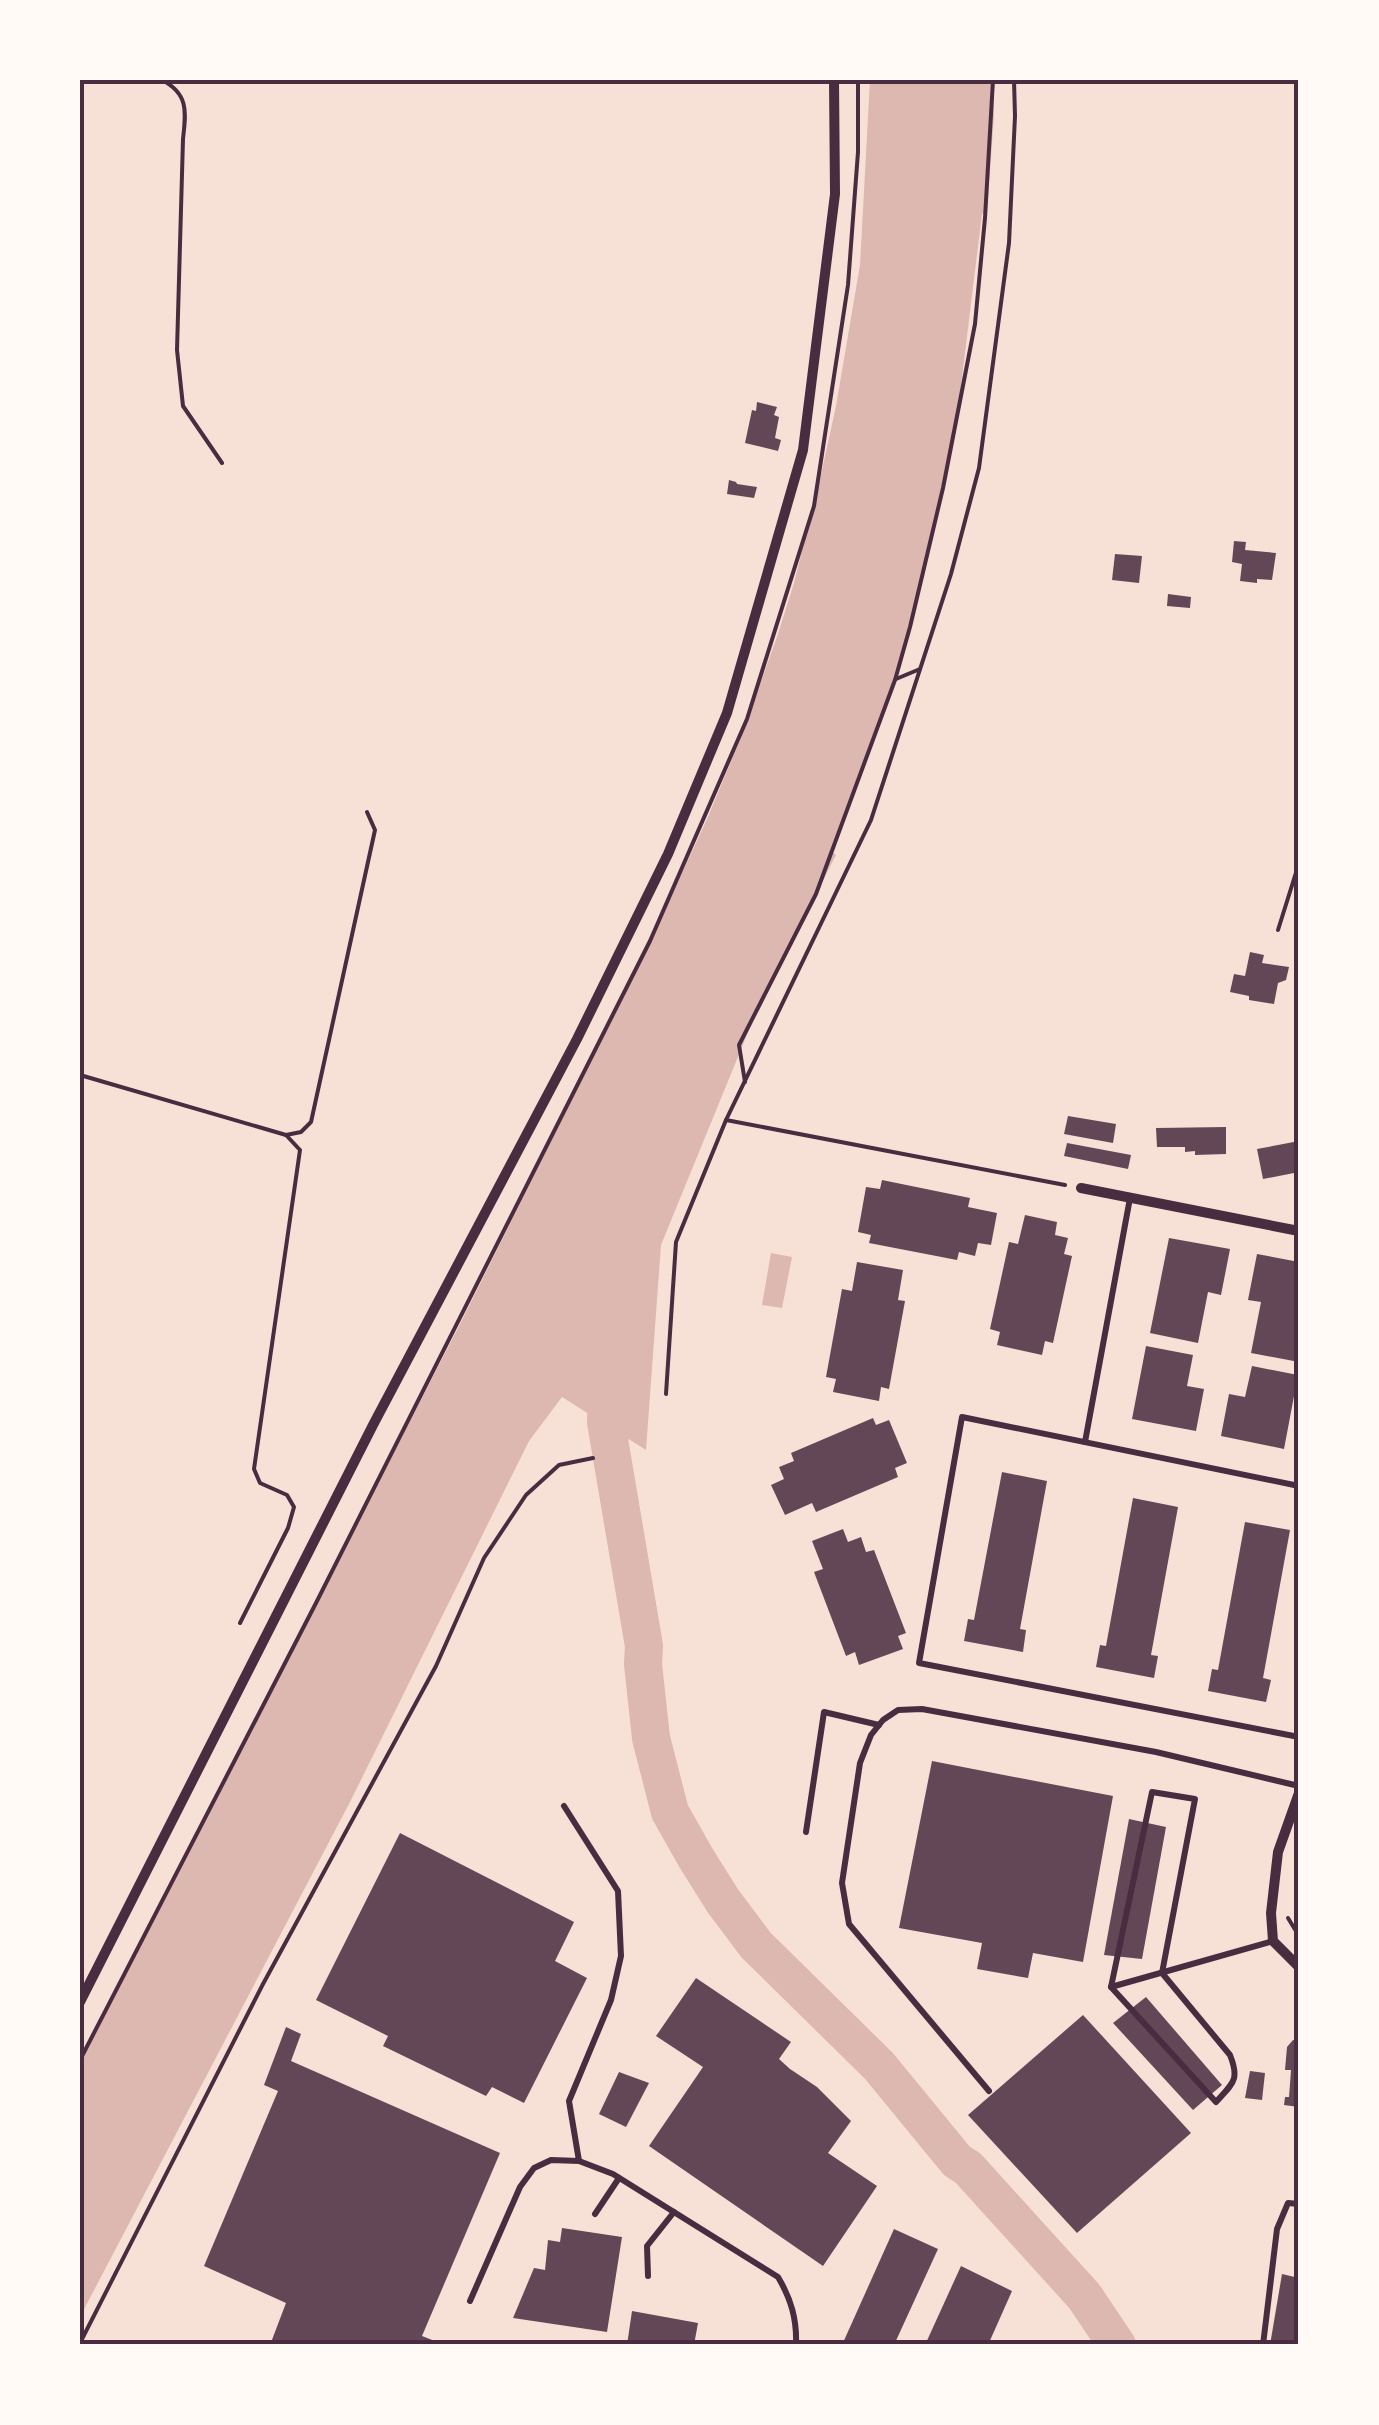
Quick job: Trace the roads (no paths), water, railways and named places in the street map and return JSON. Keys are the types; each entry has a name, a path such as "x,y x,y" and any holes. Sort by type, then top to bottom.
{"street":[{"path":"80,2002 382,1408 577,1038 668,854 727,713 803,450 835,194 834,80"},
{"path":"1080,1188 1299,1231"},
{"path":"1299,1790 1278,1852 1271,1913 1273,1941 1299,1967"}],"lane":[{"path":"1085,1442 1130,1198"},
{"path":"1299,1486 962,1417 919,1663 1299,1737"},
{"path":"989,2091 849,1924 842,1883 860,1763 879,1725 898,1710 922,1709 1156,1752 1299,1790"},
{"path":"806,1832 824,1712 879,1725"},
{"path":"1112,1988 1152,1792 1195,1799 1162,1973"},
{"path":"564,1806 618,1890 622,1956 611,2000 569,2100 579,2161"},
{"path":"1112,1988 1273,1941"},
{"path":"1112,1988 1216,2102 1234,2082 1236,2071 1230,2055 1162,1973"},
{"path":"470,2301 520,2187 534,2168 552,2160 579,2161 619,2178 778,2277 797,2324 796,2345"},
{"path":"595,2214 619,2178"},
{"path":"1263,2345 1277,2230 1288,2203 1299,2204"},
{"path":"648,2276 647,2246 674,2212"}],"waterway":[{"path":"607,1375 606,1422 644,1646 651,1738 670,1812 723,1901 756,1945 879,2066 957,2161 968,2168 1084,2296 1117,2345"}]}
